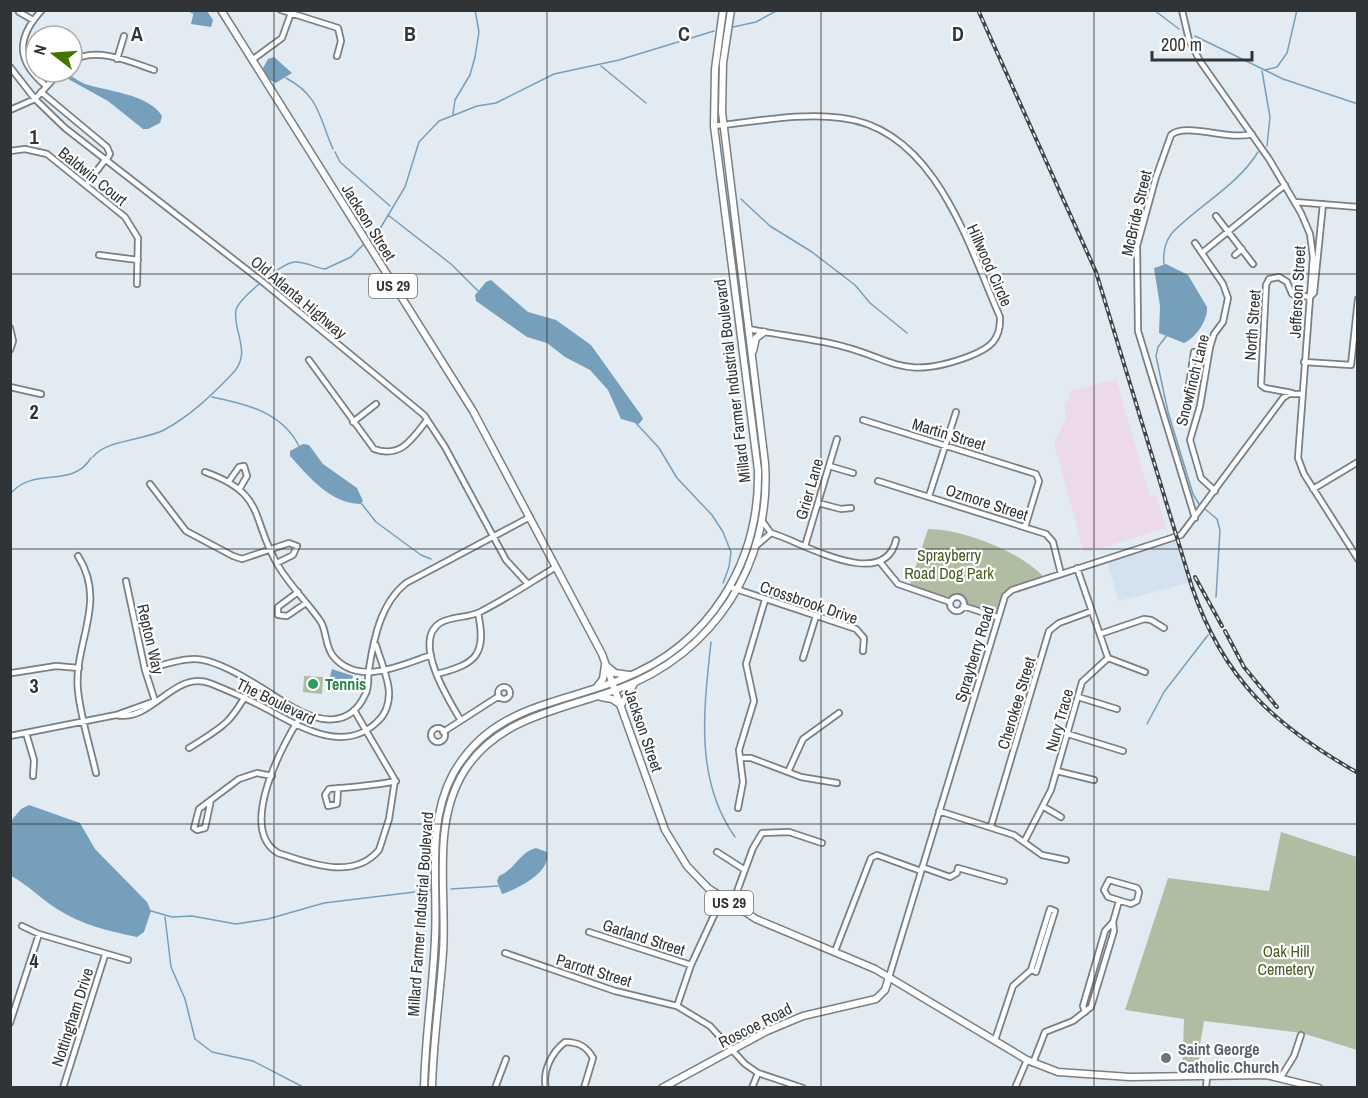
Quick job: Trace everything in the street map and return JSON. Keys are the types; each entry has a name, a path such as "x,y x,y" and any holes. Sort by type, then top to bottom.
{"main road":[{"name":"Jackson Street","path":"220,10 473,411 605,664 660,818 674,848 690,871 722,898 756,919 835,951 889,977 1030,1062 1058,1072 1130,1077 1281,1077 1318,1088"},
{"name":"Millard Farmer Industrial Boulevard","path":"424,1088 435,939 436,834 440,809 447,787 471,749 498,725 514,715 632,675 658,662 687,640 734,589 749,543 758,494 758,470 714,126 715,69 723,10"},
{"name":"Millard Farmer Industrial Boulevard","path":"432,1088 443,940 444,830 454,791 471,761 503,731 519,722 635,683 667,665 698,641 718,619 757,545 763,522 766,492 765,463 723,126 723,63 731,10"},
{"path":"752,363 754,342 764,332"},
{"path":"596,688 603,679 605,664 619,674 632,675"},
{"path":"598,696 612,699 621,705 635,683"},
{"name":"Roscoe Road","path":"662,1088 803,1016 872,1001 883,993 889,977"}],"street":[{"path":"10,110 35,99 46,86 28,68 23,52 25,36 33,20 42,10"},
{"path":"281,10 338,28 341,41 337,56"},
{"name":"Jefferson Street","path":"1182,10 1192,47 1252,134 1305,221 1312,244 1298,458 1313,489 1358,559"},
{"path":"19,12 33,20"},
{"path":"252,60 282,38 291,13"},
{"path":"117,58 124,36"},
{"path":"84,57 89,55 117,58 154,70"},
{"name":"Old Atlanta Highway","path":"10,67 35,99 106,161 246,268 427,420 480,509 506,560 528,584"},
{"path":"41,92 107,147 111,154 86,185"},
{"name":"Hillwood Circle","path":"714,126 793,118 841,117 875,128 906,146 930,171 948,200 1000,317 998,337 987,349 940,366 922,369 892,365 832,344 740,328"},
{"name":"McBride Street","path":"1195,518 1140,344 1137,246 1156,177 1171,135 1181,130 1235,135 1252,134"},
{"name":"Baldwin Court","path":"10,151 25,148 47,154 125,217 138,238 137,284"},
{"path":"1203,252 1285,185"},
{"path":"1294,202 1358,207"},
{"path":"1310,297 1314,293 1318,272 1323,204"},
{"path":"1216,216 1253,264"},
{"name":"Snowfinch Lane","path":"1196,243 1223,284 1228,298 1223,322 1212,338 1190,440 1202,478 1215,491"},
{"path":"1235,255 1242,249"},
{"path":"99,255 138,260"},
{"name":"North Street","path":"1294,393 1263,387 1260,375 1266,285 1270,279 1282,278 1287,282 1290,293 1310,297"},
{"path":"1304,363 1351,365 1358,298"},
{"path":"10,328 13,341 10,350"},
{"path":"1189,385 1194,352"},
{"path":"309,360 374,449 387,453 403,448 427,420"},
{"path":"1191,369 1206,372"},
{"path":"10,387 41,393"},
{"path":"1294,393 1301,394"},
{"name":"Sprayberry Road","path":"889,977 1002,600 1009,592 1176,537 1185,531 1276,407 1288,394 1294,393"},
{"path":"353,422 376,404"},
{"path":"929,496 956,412"},
{"name":"Martin Street","path":"863,420 1036,474 1039,481 1025,527"},
{"name":"Grier Lane","path":"805,546 837,439"},
{"path":"1313,489 1358,462"},
{"path":"229,481 239,467 244,466 247,476 240,488"},
{"path":"829,466 853,473"},
{"path":"205,472 240,488 250,501 277,563 322,625 328,648 335,658 349,668 368,672 383,671 431,655"},
{"name":"Ozmore Street","path":"878,481 1046,534 1052,539 1061,574"},
{"path":"150,484 192,535 239,558 289,543 297,546 293,555 277,563"},
{"path":"818,503 841,509 851,508"},
{"path":"303,713 282,748 272,776 261,814 263,840 278,853 333,868 354,866 373,857 379,850 389,819 396,781 388,763 354,710 366,695 368,672 384,610 395,592 406,583 530,517"},
{"path":"763,522 771,533 843,561 880,562 892,554 896,540"},
{"path":"757,545 771,533"},
{"path":"78,556 88,582 91,608 79,668 78,691 96,773"},
{"path":"880,562 898,584 950,602 954,611 963,606 997,617"},
{"path":"460,719 442,690 431,655 428,642 434,628 441,622 478,614 556,567"},
{"path":"1077,568 1108,658 1145,672"},
{"name":"Repton Way","path":"126,581 145,670 155,701"},
{"name":"Crossbrook Drive","path":"734,589 858,630 864,640 862,651"},
{"path":"298,592 278,607 278,615 287,616 306,603"},
{"path":"950,602 958,597 963,602 963,606"},
{"path":"738,808 743,782 739,750 754,701 746,663 765,600"},
{"name":"Cherokee Street","path":"991,826 1049,632 1059,623 1092,611"},
{"path":"437,674 461,668 479,652 482,638 478,614"},
{"path":"803,658 816,616"},
{"path":"1100,634 1144,619 1151,620 1164,628"},
{"path":"366,729 372,727 386,710 390,692 375,642"},
{"name":"Nury Trace","path":"1024,842 1044,807 1078,697 1087,676 1108,658"},
{"name":"The Boulevard","path":"145,670 192,659 205,660 303,713 324,721 337,719 354,710"},
{"path":"12,673 56,666 79,668"},
{"name":"The Boulevard","path":"10,736 116,715 155,701 178,686 196,681 207,681 314,733 336,737 366,729"},
{"path":"189,748 226,725 252,684"},
{"path":"444,732 460,719 499,696"},
{"path":"1078,697 1118,709"},
{"path":"788,772 803,739 839,713"},
{"path":"26,733 34,760 33,776"},
{"path":"1068,734 1123,751"},
{"path":"740,758 751,758 788,772 837,783"},
{"path":"1057,771 1094,780"},
{"path":"211,800 205,828 197,830 194,828 197,812 211,800 249,775 272,776"},
{"path":"338,788 362,788 396,781"},
{"path":"1044,807 1061,817"},
{"path":"939,811 991,826 1014,835 1042,855 1066,860"},
{"path":"732,905 762,833 789,832 822,843"},
{"path":"717,852 745,870"},
{"path":"835,951 871,858 877,855 950,877 957,873 958,868 1004,881"},
{"path":"1110,880 1136,886 1139,890 1134,903 1119,901 1105,894 1107,883 1110,880"},
{"path":"677,1006 692,965 722,898"},
{"path":"1015,1088 1045,1032 1073,1021 1091,1007 1114,931 1113,922 1119,901"},
{"path":"995,1040 1013,986 1031,970 1050,909 1053,909 1055,911 1036,972 1031,970"},
{"path":"1085,1012 1083,1005 1106,928 1113,922"},
{"path":"22,926 39,934 128,960"},
{"name":"Garland Street","path":"589,932 692,965"},
{"path":"10,1023 39,934"},
{"name":"Parrott Street","path":"505,953 615,991 677,1006 711,1026 735,1050 745,1064 758,1073"},
{"name":"Nottingham Drive","path":"63,1088 105,955"},
{"path":"1281,1077 1294,1056 1301,1035"},
{"path":"546,1088 544,1080 552,1056 565,1042 585,1047 593,1058 584,1088"},
{"path":"495,1088 506,1059"},
{"path":"752,1088 758,1073 803,1088"},
{"path":"1206,1088 1207,1076"}],"shaded area":[{"path":"1116,379 1150,496 1156,495 1166,528 1084,553 1054,443 1066,419 1065,403 1069,400 1070,391"},
{"path":"1177,537 1193,582 1119,601 1106,558"}],"green space":[{"name":"Sprayberry Road Dog Park","path":"928,529 957,533 989,543 1020,558 1043,576 1003,592 996,612 992,613 966,604 962,596 956,595 948,598 909,587"},
{"name":"Tennis","path":"304,676 323,677 322,694 303,692"},
{"name":"Oak Hill Cemetery","path":"1281,832 1357,857 1357,1050 1302,1033 1204,1021 1199,1051 1201,1073 1182,1074 1184,1019 1125,1010 1168,878 1269,891"}],"water":[{"path":"194,11 207,11 213,20 211,27 191,24"},
{"path":"274,57 292,73 276,83 265,77 263,68 268,59"},
{"path":"84,83 137,98 156,109 162,116 160,123 143,129 108,101 77,84"},
{"path":"1166,264 1188,275 1207,307 1206,317 1200,328 1184,343 1159,333 1160,306 1154,268"},
{"path":"491,280 528,312 556,320 591,345 641,415 643,419 639,424 621,419 608,390 590,370 565,357 547,343 527,337 476,301 475,295 486,282"},
{"path":"303,444 309,445 323,464 357,488 363,501 360,504 329,494 304,472 290,456 290,451"},
{"path":"332,669 353,676 350,688 329,680"},
{"path":"29,805 80,823 95,849 147,902 151,911 144,932 137,937 106,930 76,919 57,909 11,876 11,821 21,809"},
{"path":"536,848 547,852 547,859 539,873 524,884 502,894 497,881 499,876 509,870 530,850"}],"waterway":[{"path":"188,10 193,13"},
{"path":"453,114 455,100 470,75 475,57 479,32 475,10"},
{"path":"733,27 756,22 778,10"},
{"path":"1154,10 1179,29"},
{"path":"1265,70 1277,67 1287,53 1297,10"},
{"path":"369,240 378,232 405,187 419,142 439,121 477,106 496,103 554,74 619,60 714,31"},
{"path":"1195,36 1283,79 1358,104"},
{"path":"601,66 646,103"},
{"path":"1262,71 1270,117 1267,146"},
{"path":"286,78 306,92 312,100 333,149"},
{"path":"335,152 340,162 390,206"},
{"path":"1164,264 1165,248 1172,233 1240,175 1258,152"},
{"path":"741,199 770,226 812,252 855,285 870,303 907,333"},
{"path":"388,215 451,264 478,291"},
{"path":"93,457 106,447 164,430 200,405 231,375 238,367 242,351 236,310 244,298 261,282 294,262 325,269 351,257 364,244"},
{"path":"1167,335 1158,347 1156,356 1168,412 1193,494 1200,506"},
{"path":"212,397 238,403 273,417 292,434 299,446"},
{"path":"636,423 659,448 677,478 712,515 723,532 731,552 729,567 723,583"},
{"path":"10,494 20,485 30,481 73,473 83,468 91,458"},
{"path":"361,503 376,522 421,555 431,559"},
{"path":"1205,509 1217,519 1220,530 1216,597"},
{"path":"1147,724 1164,692 1208,635"},
{"path":"711,642 705,717 708,767 713,791 722,815 735,837"},
{"path":"451,889 498,886"},
{"path":"151,911 172,917 192,916 236,924 268,919 324,903 431,890"},
{"path":"165,917 171,967 185,999 195,1039 212,1052 253,1061 305,1088"}],"railway":[{"path":"978,10 1096,272 1192,587 1219,648 1255,697 1277,718 1301,737 1358,773"},
{"path":"1195,577 1222,626"},
{"path":"1225,631 1244,667 1277,707"}],"place":[{"name":"Tennis","path":"313,684"},
{"name":"Saint George Catholic Church","path":"1166,1058"}]}
